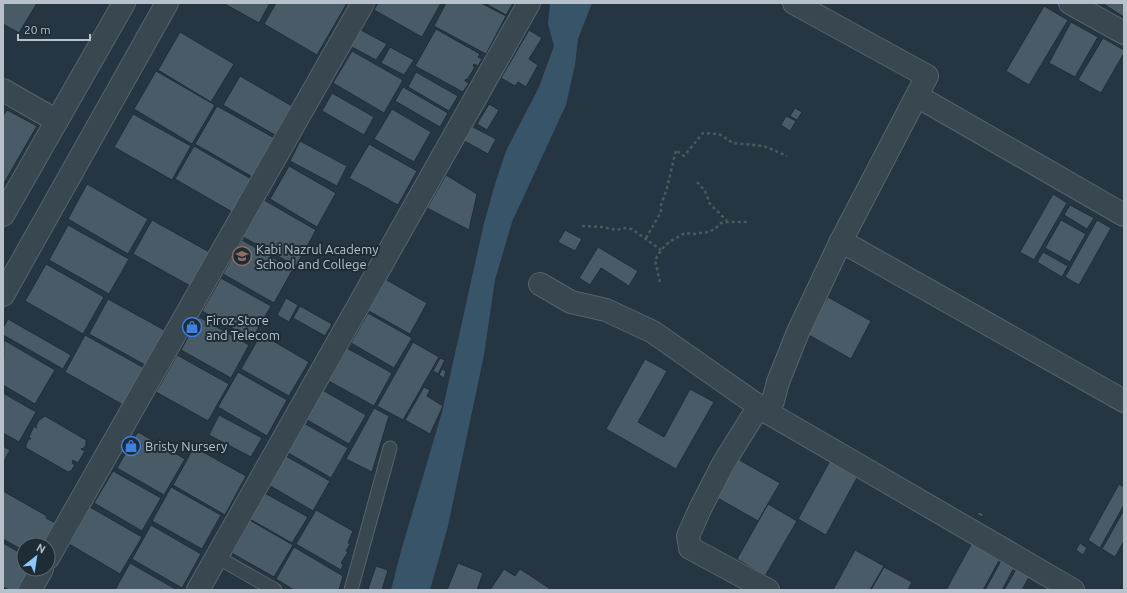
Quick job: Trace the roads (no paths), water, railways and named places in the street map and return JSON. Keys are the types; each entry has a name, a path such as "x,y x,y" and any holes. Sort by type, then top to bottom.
{"street":[{"path":"3,215 124,3"},
{"path":"3,294 167,3"},
{"path":"56,544 363,3"},
{"path":"198,590 529,3"},
{"path":"768,590 690,548 688,536 700,509 724,464 763,409 773,401 778,382 798,332 841,241 927,76 794,3"},
{"path":"1070,3 1124,33"},
{"path":"3,90 57,121"},
{"path":"917,96 1124,215"},
{"path":"841,241 1124,401"},
{"path":"540,284 571,302 606,310 653,332 763,409 1073,590"},
{"path":"30,590 37,577"}],"lane":[{"path":"351,590 390,448"},
{"path":"217,557 275,590"}],"water":[{"path":"550,3 592,3 578,39 575,65 566,105 512,222 495,280 484,355 448,526 430,590 391,590 442,412 484,223 496,181 506,151 539,87 554,46 548,24"}],"place":[{"name":"Kabi Nazrul Academy School and College","path":"242,256"},
{"name":"Firoz Store and Telecom","path":"192,327"},
{"name":"Bristy Nursery","path":"131,446"}]}
